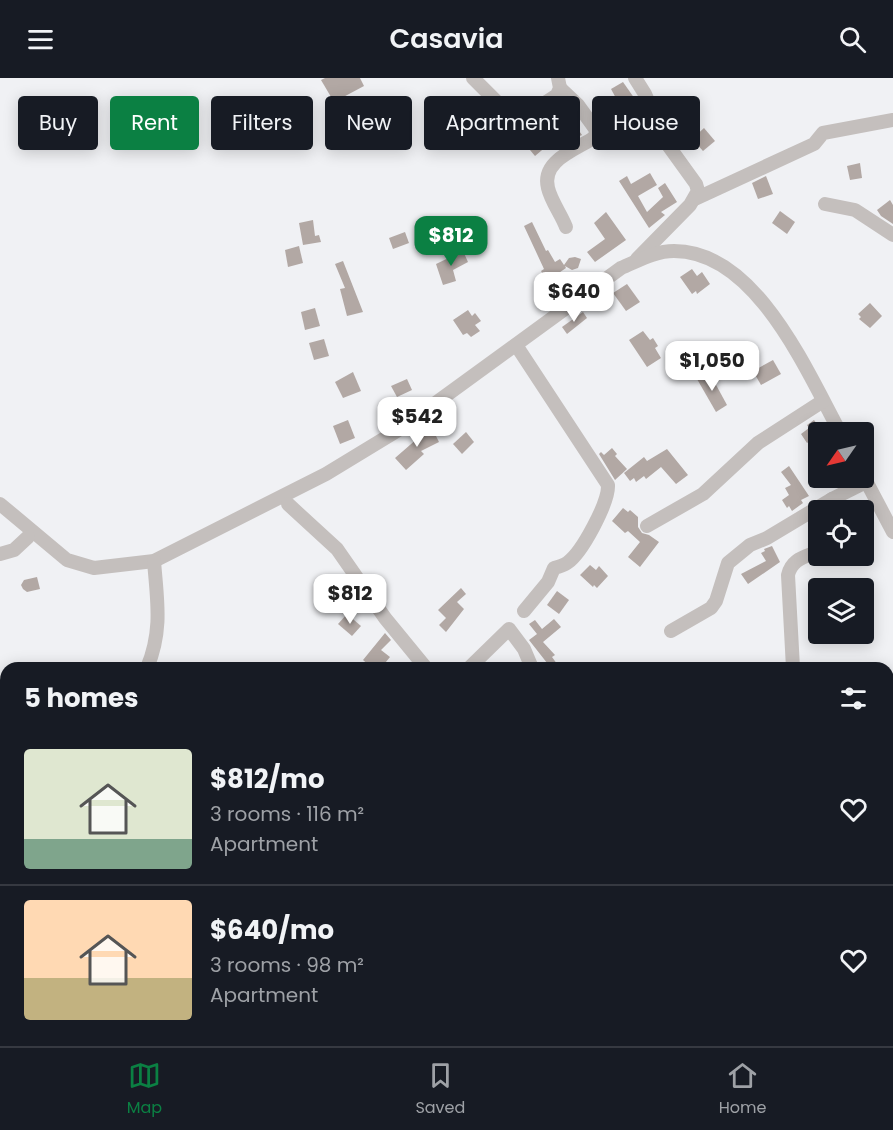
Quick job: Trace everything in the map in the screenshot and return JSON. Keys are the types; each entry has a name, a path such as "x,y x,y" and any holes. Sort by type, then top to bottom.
{"street":[{"path":"473,78 506,110 520,119 557,95 559,83"},
{"path":"635,78 645,94 665,141 696,184 698,190 695,199"},
{"path":"559,83 596,130 595,137 551,164 547,176 548,189 566,226"},
{"path":"633,263 695,199 814,144 823,133 893,120"},
{"path":"825,204 855,210 893,235"},
{"path":"0,504 67,560 94,568 154,561 200,540 354,457 400,429 621,268 650,255 673,251 703,255 721,263 743,282 769,311 805,367 835,422"},
{"path":"516,345 608,485 609,493 579,548 568,563 554,568 548,582 524,611"},
{"path":"647,526 702,494 758,443 823,401"},
{"path":"837,500 853,488"},
{"path":"870,488 893,532"},
{"path":"288,504 337,549 384,618 421,662"},
{"path":"671,631 711,608 716,601 728,563 750,545 808,517"},
{"path":"0,554 14,550 28,537"},
{"path":"793,662 789,567 801,557 808,555"},
{"path":"149,662 158,636 159,618 154,561"},
{"path":"475,662 509,629 524,649 529,662"}],"building":[{"path":"360,78 364,86 345,96 330,96 321,80"},
{"path":"623,82 633,96 615,96 611,89"},
{"path":"704,128 715,141 703,151 700,148 700,132"},
{"path":"530,150 542,150 535,156"},
{"path":"860,163 862,178 850,180 847,166"},
{"path":"650,173 657,185 638,196 647,212 663,197 658,188 665,183 677,202 661,212 665,215 649,228 619,181 627,176 631,184"},
{"path":"766,176 773,194 758,199 752,183"},
{"path":"890,200 893,205 893,224 881,216 877,210"},
{"path":"780,211 795,222 787,234 772,223"},
{"path":"606,212 626,240 595,262 587,252 605,239 594,223"},
{"path":"313,220 315,236 319,235 321,242 303,245 299,223"},
{"path":"449,220 454,234 441,239 437,224"},
{"path":"532,222 546,251 548,250 555,262 560,259 564,265 569,258 575,257 581,259 578,268 572,270 565,266 566,268 547,281 541,271 544,269 524,226"},
{"path":"405,232 409,243 393,249 389,238"},
{"path":"299,246 303,263 288,267 285,250"},
{"path":"463,251 468,262 453,270 456,281 443,285 436,264"},
{"path":"343,261 363,312 347,316 340,289 345,288 335,264"},
{"path":"692,269 697,276 702,272 710,284 697,294 696,291 692,294 680,277"},
{"path":"627,284 640,302 626,311 613,293"},
{"path":"870,303 882,316 870,328 859,319 861,317 858,314"},
{"path":"315,308 320,326 305,330 301,312"},
{"path":"468,310 472,316 475,313 481,321 475,325 480,331 471,337 467,333 463,335 453,320"},
{"path":"583,312 587,318 567,334 562,327"},
{"path":"643,331 650,340 653,338 658,346 655,348 661,358 647,367 629,340"},
{"path":"324,339 329,356 314,360 309,343"},
{"path":"773,360 781,374 761,385 753,371"},
{"path":"353,372 361,391 343,398 335,382"},
{"path":"709,372 727,405 716,412 697,379"},
{"path":"407,379 412,390 397,397 391,386"},
{"path":"348,420 355,438 340,444 333,426"},
{"path":"431,426 439,442 421,451 424,454 406,470 395,458 418,438 416,433"},
{"path":"808,429 808,442 807,443 801,434"},
{"path":"466,432 474,442 462,454 453,444"},
{"path":"612,448 617,454 615,456 627,469 615,480 599,454 601,452 604,455"},
{"path":"667,449 688,475 676,484 661,467 646,479 644,476 636,482 634,478 630,481 624,473 644,457 647,461"},
{"path":"789,466 809,496 801,500 803,503 792,511 782,500 789,495 785,488 791,485 781,472"},
{"path":"623,508 628,512 630,510 638,517 638,527 642,533 659,542 640,567 628,557 640,542 628,531 625,533 612,521"},
{"path":"772,546 780,562 748,584 741,574 766,561 761,553"},
{"path":"590,565 596,570 599,566 608,576 597,588 580,575"},
{"path":"37,577 40,589 27,592 23,589 21,585 24,580"},
{"path":"461,588 466,594 457,602 464,609 446,632 439,625 446,618 438,610"},
{"path":"557,591 569,600 559,614 547,605"},
{"path":"347,614 361,626 352,636 338,624"},
{"path":"554,619 561,627 543,642 555,655 552,657 556,662 546,662 529,640 537,634 529,624 535,620 542,629"},
{"path":"385,633 391,640 381,650 390,657 386,662 363,660"}]}
